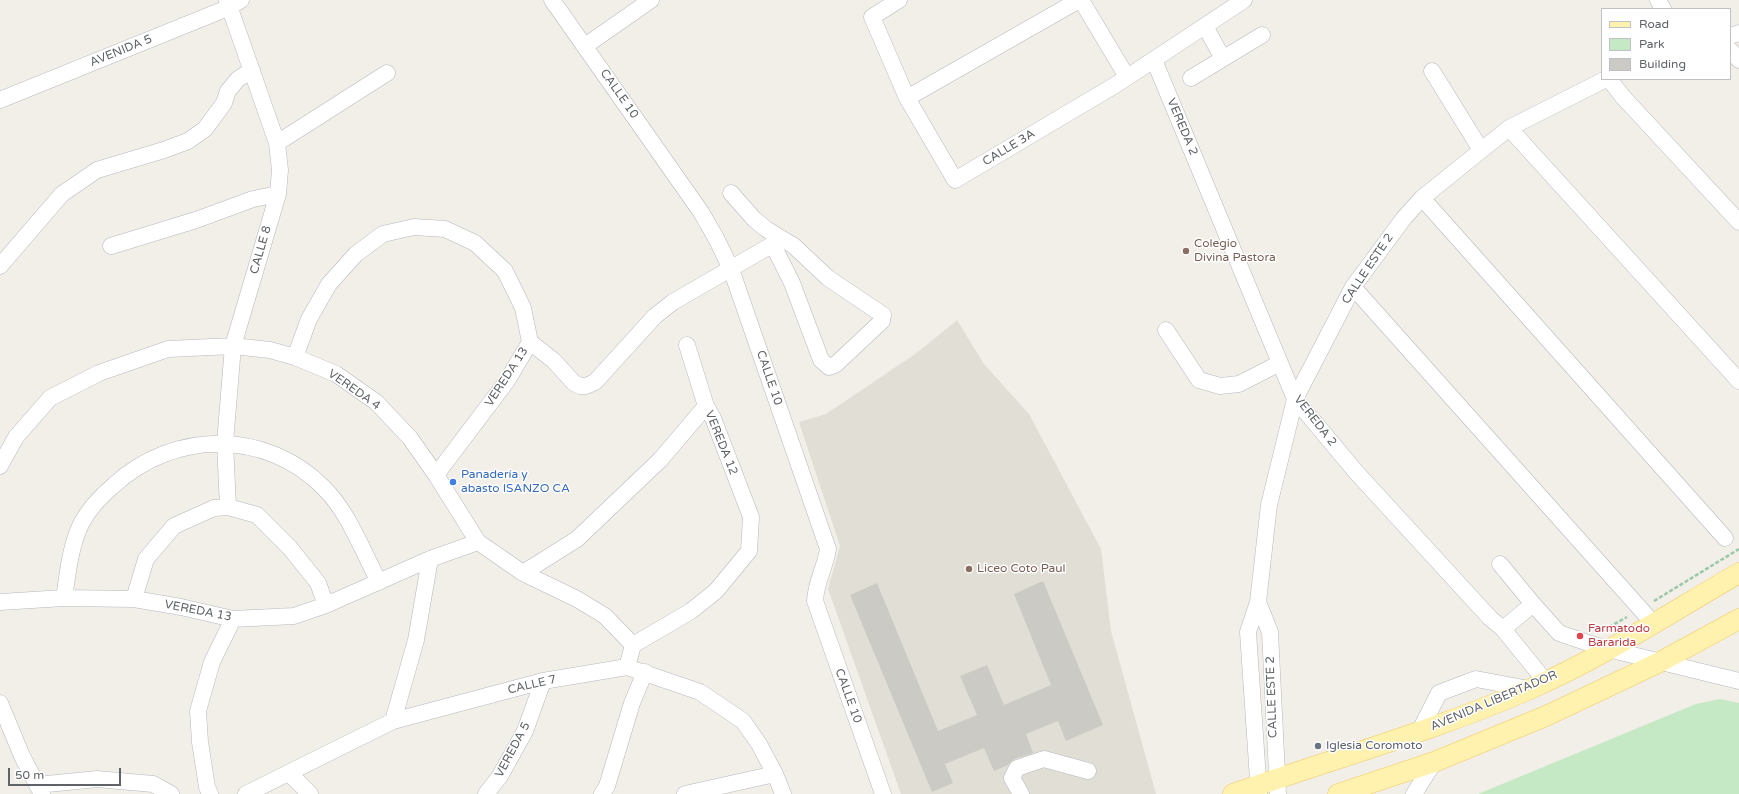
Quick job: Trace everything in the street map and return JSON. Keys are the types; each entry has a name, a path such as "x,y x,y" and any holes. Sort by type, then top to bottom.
{"main road":[{"name":"AVENIDA LIBERTADOR","path":"1233,794 1268,788 1419,732 1538,685 1608,649 1739,573"},
{"path":"1338,794 1434,762 1546,716 1660,662 1739,618"}],"street":[{"name":"CALLE 10","path":"552,0 701,212 731,269 828,549 826,562 816,587 815,602 883,794"},
{"path":"585,46 651,0"},
{"name":"CALLE 3A","path":"900,0 872,17 906,98 955,180 1127,77 1244,0"},
{"path":"906,98 1080,0 1127,77"},
{"name":"CALLE 8","path":"228,507 225,443 234,346 278,194 280,170 277,143 252,70 232,2"},
{"name":"AVENIDA 5","path":"0,100 232,2"},
{"path":"1205,26 1222,58"},
{"path":"1191,78 1262,35"},
{"path":"1731,51 1739,60"},
{"name":"VEREDA 2","path":"1154,60 1295,399 1356,472 1490,618 1503,630 1538,685"},
{"path":"0,266 62,194 97,170 164,150 188,141 205,129 224,103 228,91 238,79 252,70"},
{"path":"1432,71 1481,150"},
{"path":"277,143 387,73"},
{"name":"CALLE ESTE 2","path":"1268,788 1248,632 1258,602 1269,505 1295,399 1353,287 1404,218 1422,198 1509,128 1605,80"},
{"path":"1608,80 1739,222"},
{"path":"1509,128 1739,381"},
{"path":"530,342 554,362 574,383 580,386 586,386 595,382 655,316 673,302 777,242 794,246 828,278 845,291 883,315 882,321 834,365 829,367 821,360 777,242 731,193"},
{"path":"111,246 196,220 253,199 278,194"},
{"path":"1422,198 1726,538"},
{"name":"VEREDA 13","path":"295,357 309,319 329,284 356,254 383,234 414,227 445,229 476,243 505,271 523,308 530,342 507,381 436,475"},
{"path":"1353,287 1653,623"},
{"path":"1166,330 1199,380 1220,386 1239,384 1280,363"},
{"path":"687,345 706,406"},
{"name":"VEREDA 4","path":"0,466 16,437 50,398 100,373 168,349 234,346 270,350 295,357 336,374 376,402 410,438 436,475 478,542 523,573 577,599 605,616 633,644"},
{"name":"VEREDA 12","path":"523,573 583,534 660,460 706,406 713,418 751,517 749,551 716,591 691,611 633,644"},
{"path":"64,598 71,554 81,524 98,499 125,474 157,455 188,447 225,443 248,446 278,456 302,470 324,488 341,508 379,582"},
{"path":"134,600 146,560 174,526 214,508 228,507 257,515 290,548 318,583 326,605"},
{"name":"VEREDA 13","path":"0,602 64,598 134,600 181,607 233,619 294,616 326,605 430,559 478,542"},
{"path":"392,721 416,640 430,559"},
{"path":"1500,564 1533,604 1560,633 1608,649 1739,681"},
{"name":"CALLE ESTE 2","path":"1258,602 1267,621 1270,632 1268,788"},
{"path":"1503,630 1533,604"},
{"path":"210,794 207,787 200,742 198,711 212,662 233,619"},
{"path":"626,667 633,644"},
{"name":"CALLE 7","path":"246,794 392,721 543,681 626,667 645,672 700,692 743,721 760,744 775,774 782,794"},
{"path":"602,794 607,786 632,702 645,672"},
{"path":"1419,732 1438,693 1476,679 1538,685"},
{"name":"VEREDA 5","path":"486,794 500,776 525,730 543,681"},
{"path":"0,703 22,756 40,790 97,779 153,784 171,794"},
{"path":"1021,794 1012,778 1017,768 1044,759 1088,771"},
{"path":"1414,794 1434,762"},
{"path":"288,773 310,794"},
{"path":"685,794 775,774"}],"shaded area":[{"name":"Liceo Coto Paul","path":"957,320 984,364 1029,414 1101,549 1111,631 1156,794 901,794 828,589 840,546 799,422 826,414 918,352"}],"green space":[{"path":"1720,699 1739,703 1739,794 1478,794 1696,704"}],"building":[{"name":"Liceo Coto Paul","path":"1043,581 1103,725 1066,741 1058,721 1026,734 1033,753 1014,759 1008,765 994,771 984,748 945,764 953,783 932,792 850,595 877,583 938,731 977,715 960,676 987,665 1004,705 1051,685 1014,594"}],"place":[{"name":"Colegio Divina Pastora","path":"1186,251"},
{"name":"Panadería y abasto ISANZO CA","path":"453,482"},
{"name":"Liceo Coto Paul","path":"969,569"},
{"name":"Farmatodo Bararida","path":"1580,636"},
{"name":"Iglesia Coromoto","path":"1318,746"}]}
